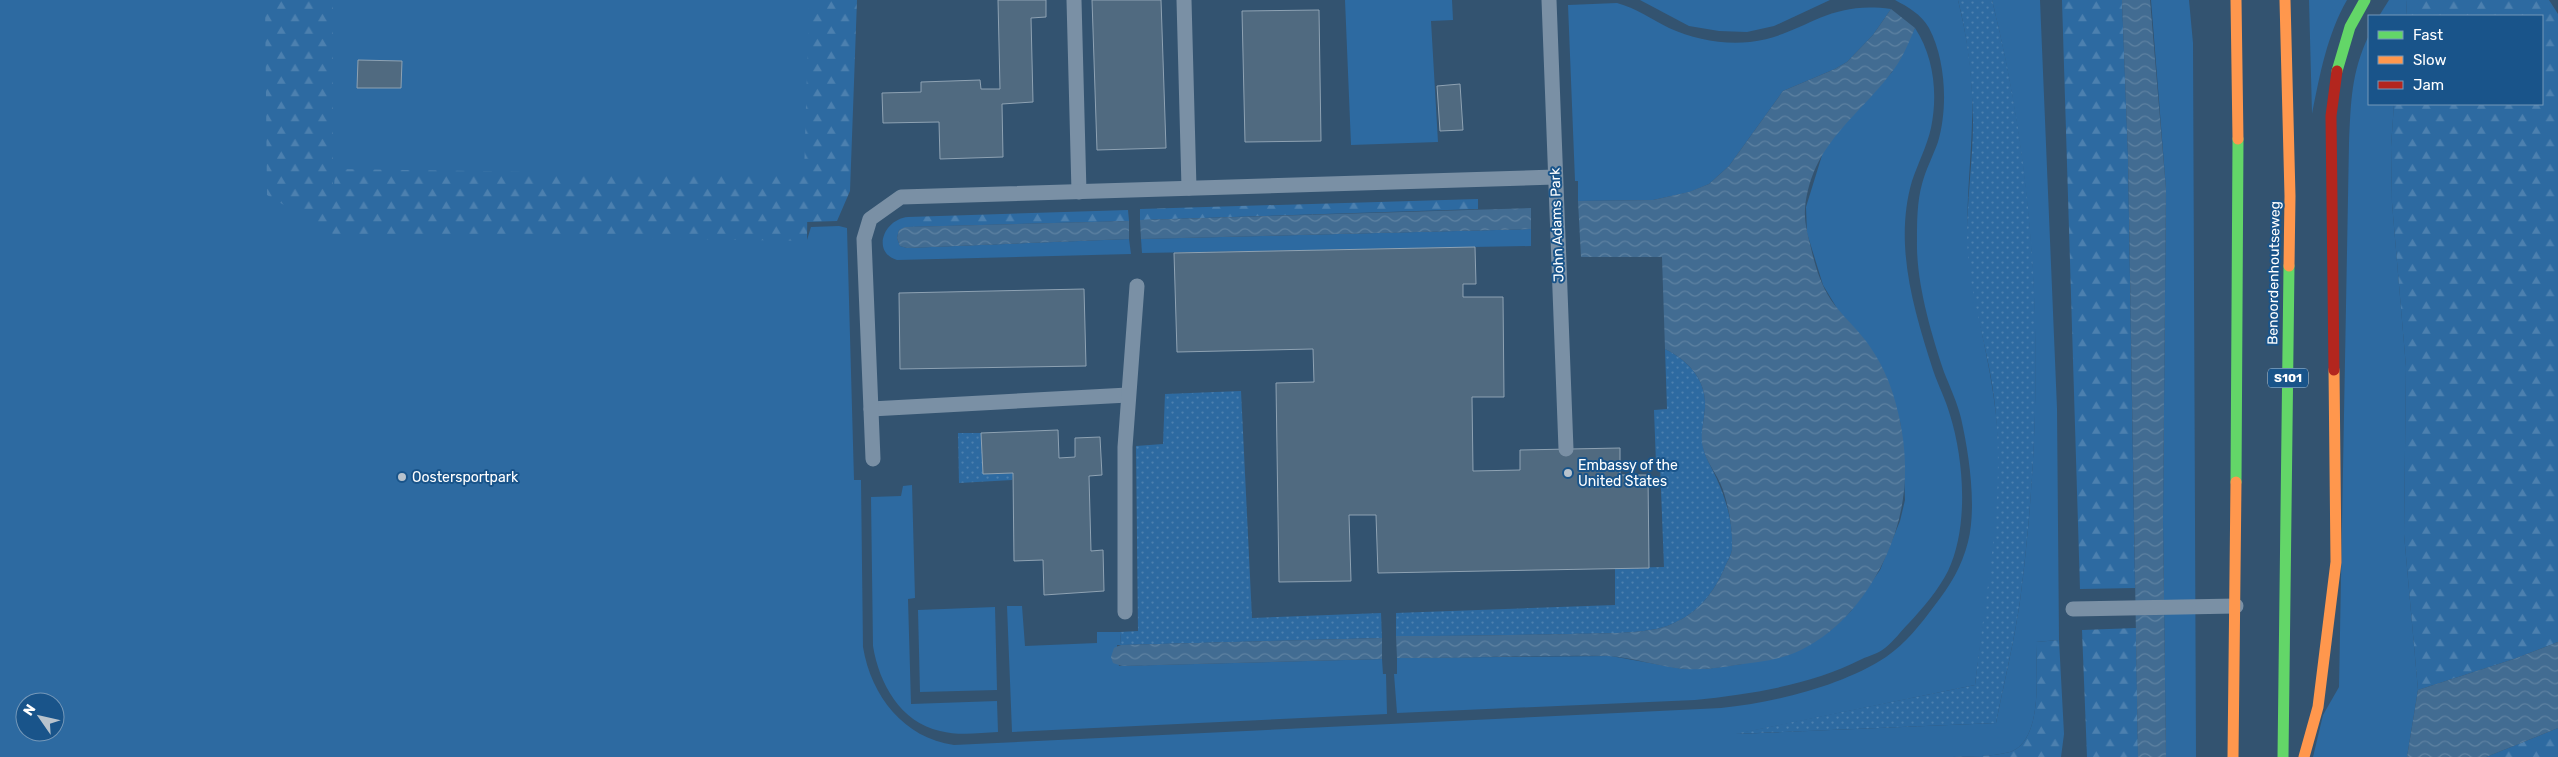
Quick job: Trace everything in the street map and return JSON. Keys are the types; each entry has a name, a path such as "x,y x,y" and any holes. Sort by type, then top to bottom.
{"main road":[{"path":"2233,757 2239,201 2236,0"},
{"name":"Benoordenhoutseweg","path":"2283,757 2290,196 2285,0"},
{"path":"2304,757 2318,707 2336,562 2331,116 2335,70 2348,32 2365,0"}],"lane":[{"path":"1074,0 1080,192"},
{"path":"1184,0 1189,188"},
{"name":"John Adams Park","path":"1550,0 1566,449"},
{"path":"873,459 864,239 870,219 901,196 1555,177"},
{"path":"1125,612 1125,448 1137,286"},
{"path":"871,410 1128,395"},
{"path":"2073,609 2236,606"}],"green space":[{"name":"Oostersportpark","path":"0,0 810,0 807,240 811,227 839,226 847,228 854,480 861,480 863,647 867,665 874,682 882,698 893,712 905,724 920,734 936,741 954,745 1721,708 1763,702 1828,685 1868,667 1893,652 1907,639 1946,591 1955,575 1968,542 1972,513 1971,480 1961,418 1929,324 1917,257 1917,219 1920,191 1925,173 1938,142 1943,114 1944,84 1942,69 1935,41 1926,23 1914,11 1895,0 1958,0 1970,61 1972,108 1968,240 1973,284 1990,371 1998,449 1997,516 1975,685 1736,734 1996,723 2020,601 2028,526 2035,374 2034,299 2021,149 2008,74 1992,0 2040,0 2057,408 2059,640 2036,642 2036,703 2028,734 2021,745 2003,754 1952,757 0,757"},
{"path":"265,0 333,0 333,208 335,169 804,176 809,0 857,0 850,191 837,221 807,222 807,241 333,234 267,195"},
{"path":"1345,0 1452,0 1453,20 1431,21 1438,142 1351,145"},
{"path":"1640,0 1830,0 1774,26 1747,32 1719,31 1689,26"},
{"path":"1958,0 1992,0 2009,74 2021,149 2030,224 2034,299 2036,374 2034,450 2028,526 2018,616 1996,723 1734,734 1975,685 1996,518 1998,451 1994,394 1968,260 1967,223 1973,120 1967,44"},
{"path":"2062,0 2122,0 2128,155 2135,588 2080,589"},
{"path":"2151,0 2189,0 2193,43 2196,757 2166,757 2163,521 2166,189"},
{"path":"2309,0 2347,0 2329,41 2312,114"},
{"path":"2389,0 2407,0 2406,15 2380,15"},
{"path":"2407,0 2549,0 2558,14 2558,642 2514,659 2418,690 2404,534 2406,367 2392,203 2391,147 2394,105 2543,105 2543,15 2406,15"},
{"path":"1617,3 1679,32 1698,38 1729,43 1750,42 1769,38 1849,9 1891,9 1873,35 1847,62 1783,91 1729,166 1709,184 1690,192 1653,200 1578,201 1578,181 1575,181 1568,5"},
{"path":"1915,28 1930,63 1933,76 1934,102 1931,128 1908,196 1905,229 1906,261 1911,293 1919,324 1955,433 1959,452 1962,493 1962,514 1955,554 1948,571 1930,598 1894,639 1880,651 1822,676 1781,687 1695,700 1397,713 1394,674 1397,674 1397,658 1611,656 1683,669 1706,669 1742,664 1829,632 1851,611 1880,570 1900,521 1905,500 1903,447 1900,421 1863,338 1838,310 1823,285 1807,233 1806,207 1823,152 1835,133 1892,72"},
{"path":"2368,37 2368,105 2394,105 2391,147 2392,203 2406,367 2404,534 2418,690 2407,757 2313,757 2323,715 2339,687 2349,143 2351,100 2355,75"},
{"path":"1478,199 1478,209 1140,220 1140,209"},
{"path":"1128,210 1129,221 908,227 908,217"},
{"path":"908,217 908,227 899,230 897,238 900,246 907,248 1129,239 1131,254 897,260 889,256 884,250 884,236 892,223"},
{"path":"1531,229 1531,246 1142,253 1141,239"},
{"path":"1665,349 1688,365 1703,389 1705,408 1702,436 1703,448 1723,494 1731,527 1731,554 1716,585 1704,601 1690,614 1672,624 1662,628 1637,632 1396,636 1396,613 1615,605 1615,568 1664,567 1660,464 1656,464 1654,410 1667,409"},
{"path":"1241,391 1252,618 1381,613 1382,638 1121,645 1120,632 1138,631 1136,446 1163,444 1165,394"},
{"path":"958,433 981,433 983,474 1013,473 1012,480 959,483"},
{"path":"912,485 915,598 908,599 911,704 997,701 998,732 954,733 926,726 903,710 886,687 880,674 873,646 871,497 901,496 903,486"},
{"path":"1007,606 1022,606 1025,646 1097,643 1097,632 1120,632 1121,645 1117,645 1119,666 1382,659 1383,674 1386,674 1387,714 1012,732"},
{"path":"995,607 997,690 920,692 918,610"},
{"path":"2136,628 2138,757 2087,757 2082,630"},
{"path":"2059,640 2064,734 2061,757 1952,757 2003,754 2021,745 2028,734 2033,720 2036,703 2036,642"},
{"path":"2558,728 2558,757 2486,757"}],"water":[{"path":"2122,0 2150,0 2166,189 2163,521 2166,757 2138,757 2128,155"},
{"path":"1891,9 1915,28 1895,68 1837,134 1826,150 1816,167 1809,187 1805,209 1805,219 1814,262 1821,282 1831,300 1866,341 1880,363 1893,394 1899,415 1905,455 1903,495 1895,534 1880,569 1862,597 1852,610 1829,632 1801,650 1761,662 1723,667 1685,669 1607,656 1397,658 1396,636 1609,633 1637,632 1662,628 1690,614 1710,594 1721,576 1732,550 1730,519 1722,487 1703,448 1705,398 1703,389 1688,365 1665,349 1662,257 1581,257 1578,201 1653,200 1689,192 1709,184 1729,166 1783,91 1847,62 1873,35"},
{"path":"1531,208 1531,229 1141,239 1140,220"},
{"path":"1129,221 1129,239 907,248 900,246 897,238 899,230 905,227"},
{"path":"1382,638 1382,659 1122,666 1113,663 1111,657 1114,648 1121,645"},
{"path":"2558,642 2558,728 2486,757 2407,757 2418,690 2514,659"}],"building":[{"path":"998,0 1046,0 1046,17 1031,18 1033,102 1002,104 1003,157 940,159 939,122 883,123 882,93 921,92 921,82 980,80 981,89 1000,89"},
{"path":"1092,0 1161,0 1166,148 1097,150"},
{"path":"1319,10 1321,141 1245,142 1242,11"},
{"path":"358,60 402,61 401,88 357,88"},
{"path":"1460,84 1463,130 1440,131 1437,86"},
{"path":"1475,247 1476,284 1463,284 1463,297 1503,297 1504,397 1472,397 1473,471 1520,470 1520,450 1620,448 1620,475 1648,475 1649,568 1378,573 1376,515 1349,515 1351,581 1279,582 1276,383 1314,382 1313,349 1177,352 1174,253"},
{"path":"1084,289 1086,366 900,369 899,293"},
{"path":"1058,430 1059,458 1075,457 1075,438 1100,437 1102,475 1089,476 1091,551 1103,550 1104,591 1044,595 1043,560 1014,561 1013,473 983,474 981,433"}],"traffic: fast":[{"path":"2337,71 2350,27 2365,0"},
{"path":"2236,482 2238,139"},
{"path":"2283,757 2289,266"}],"traffic: slow":[{"path":"2236,0 2238,139"},
{"path":"2285,0 2290,196 2289,266"},
{"path":"2304,757 2318,707 2336,562 2334,370"},
{"path":"2233,757 2236,482"}],"traffic: jam":[{"path":"2334,370 2331,116 2337,71"}],"place":[{"name":"Embassy of the United States","path":"1568,473"},
{"name":"Oostersportpark","path":"402,477"}]}
